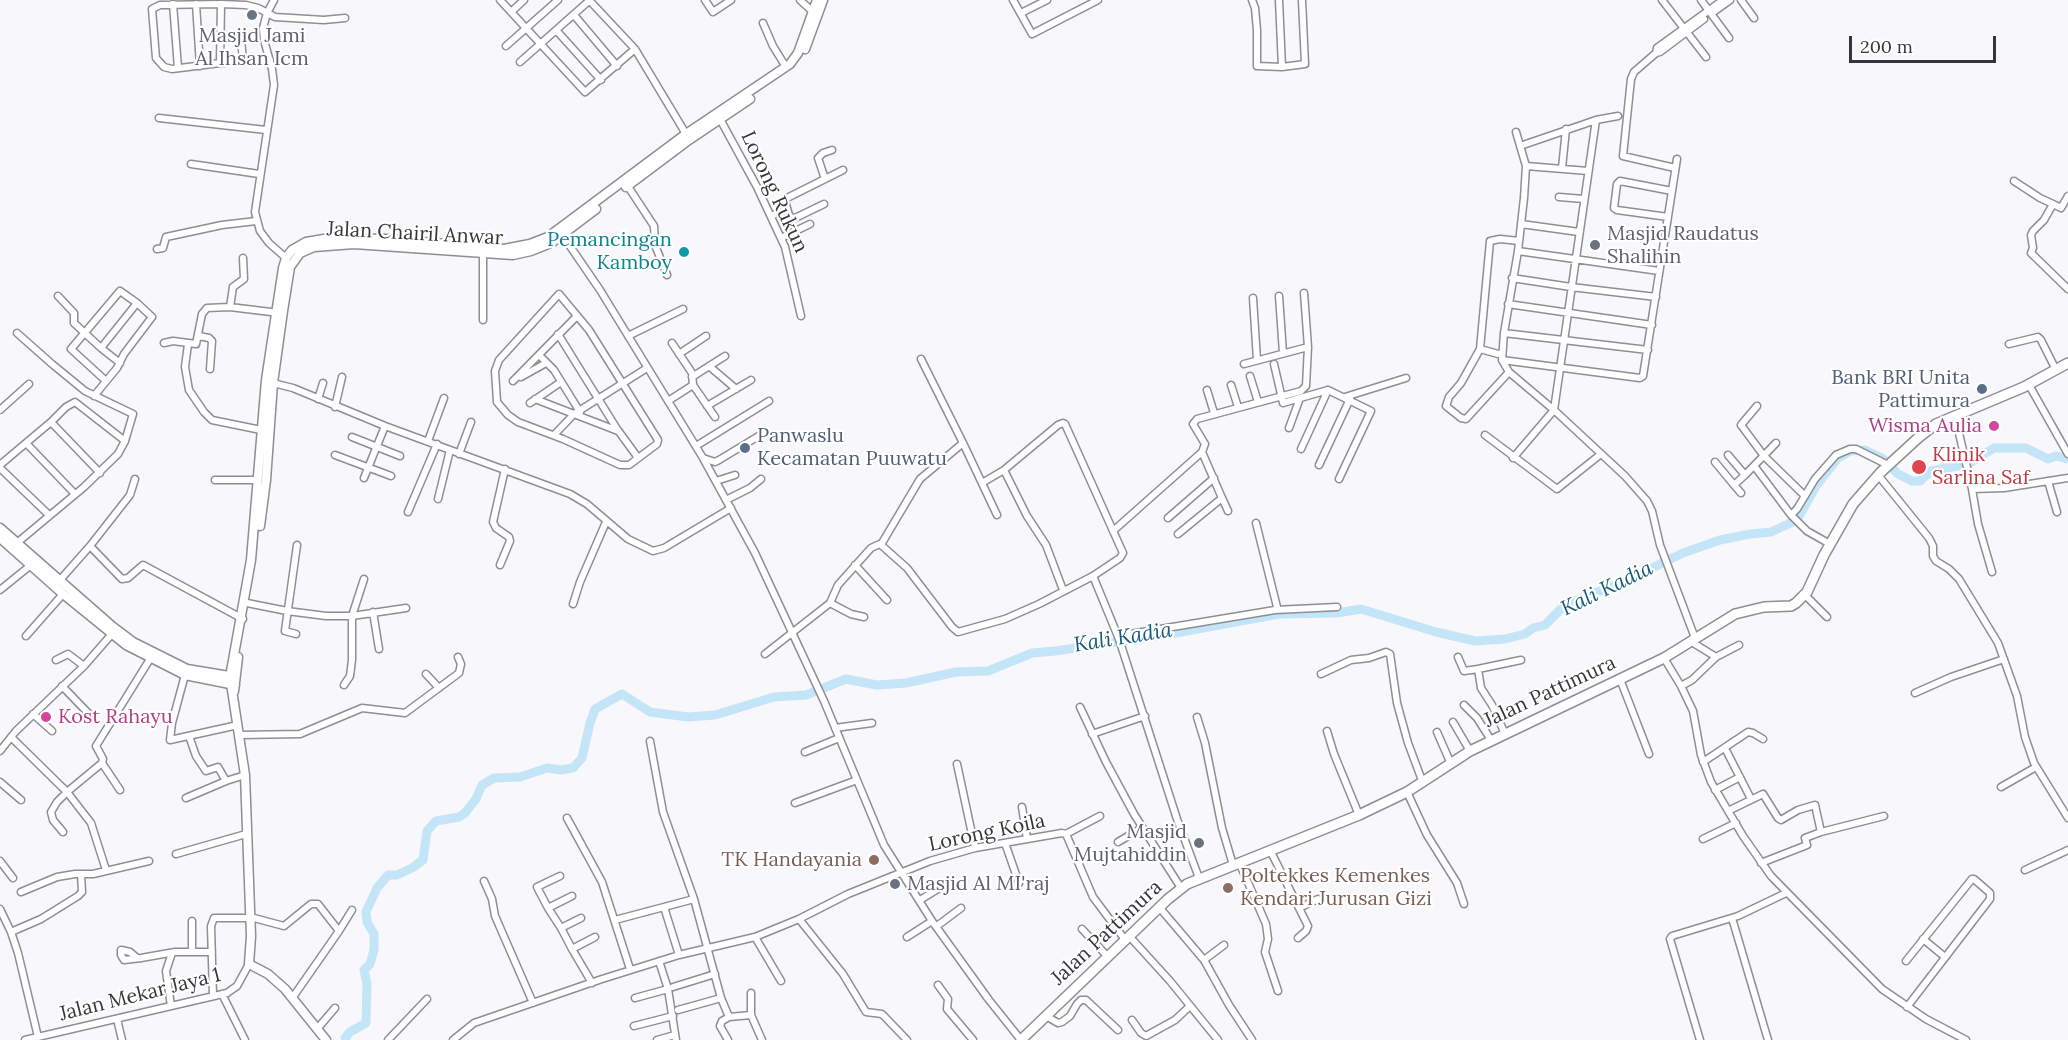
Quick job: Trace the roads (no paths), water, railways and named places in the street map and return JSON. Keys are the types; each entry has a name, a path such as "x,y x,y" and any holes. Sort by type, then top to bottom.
{"highway":[{"path":"1805,596 1830,544 1853,504 1885,468 1928,429 2029,385 2068,363"},
{"name":"Jalan Pattimura","path":"1021,1040 1181,888 1199,878 1359,815 1407,792 1470,751 1664,658 1735,614 1764,607 1791,606 1805,596"}],"main road":[{"name":"Jalan Chairil Anwar","path":"249,964 250,918 245,775 233,683 251,560 261,430 286,258 298,246 330,238 504,249 530,244 560,233 720,119 786,67 798,53 817,0"},
{"name":"Jalan Chairil Anwar","path":"279,314 290,267 300,253 314,247 388,242 483,254 513,255 551,243 560,233 686,134 789,71 801,59 823,0"},
{"name":"Jalan Chairil Anwar","path":"242,618 255,563 266,480 269,383"},
{"path":"0,528 133,642 187,669 233,683"},
{"path":"0,538 111,635 150,659 185,675 233,683"},
{"path":"249,964 268,974 293,997 326,1040"}],"street":[{"path":"274,0 267,13 263,33 274,85 255,212 260,231 269,243 286,258"},
{"path":"500,0 585,92 635,49"},
{"path":"511,12 524,0"},
{"path":"506,46 558,0"},
{"path":"519,62 589,0 635,49 686,134"},
{"path":"705,0 713,12 731,0"},
{"path":"800,0 812,11"},
{"path":"1013,0 1032,34 1098,0"},
{"path":"1021,13 1047,0"},
{"path":"1252,0 1257,30 1257,66 1282,67 1305,64 1302,0"},
{"path":"1279,0 1282,67"},
{"path":"1662,0 1706,57"},
{"path":"1701,0 1729,38"},
{"path":"1710,12 1723,0"},
{"path":"1675,168 1623,156 1631,79 1634,72 1656,53 1657,48 1730,0"},
{"path":"1741,0 1754,18"},
{"path":"270,60 178,68 164,67 156,58 152,10 154,6 173,4 246,5 272,17 324,20 345,18"},
{"path":"173,4 178,68"},
{"path":"196,4 200,66"},
{"path":"220,63 221,4"},
{"path":"574,15 617,66"},
{"path":"763,23 786,67"},
{"path":"556,30 601,80"},
{"path":"241,39 243,61"},
{"path":"1520,146 1566,129 1618,116"},
{"path":"159,118 266,130"},
{"name":"Lorong Rukun","path":"720,119 781,238 788,256 801,316"},
{"path":"1514,458 1554,410 1596,120"},
{"path":"1562,168 1566,129"},
{"path":"1516,132 1526,166 1518,251 1508,304 1502,358 1509,372 1554,410 1647,501 1693,639 1716,657"},
{"path":"825,179 818,158 823,153 832,150"},
{"path":"1480,349 1502,358 1561,368 1640,378 1644,375 1677,159"},
{"path":"191,164 260,174"},
{"path":"1526,166 1588,171"},
{"path":"824,204 793,219 785,204 786,198 843,170"},
{"path":"1668,218 1614,208 1617,184 1620,181 1672,190"},
{"path":"2014,181 2040,198 2065,209 2068,196"},
{"path":"627,186 654,226 654,245 667,275"},
{"path":"1559,197 1584,199"},
{"path":"2053,204 2044,220 2032,232 2031,254 2068,290"},
{"path":"771,216 787,209"},
{"path":"158,249 163,248 166,237 222,225 256,221"},
{"path":"781,238 810,224"},
{"path":"1521,224 1579,232"},
{"path":"560,233 668,400 731,508 762,567 824,701 877,831 935,923 989,1000 1021,1040"},
{"path":"1509,372 1467,419 1461,418 1446,406 1449,397 1461,383 1480,349 1490,241 1500,239 1519,241"},
{"path":"1518,251 1659,271"},
{"path":"483,254 483,320"},
{"path":"230,307 233,287 244,279 243,258"},
{"path":"1512,278 1656,297"},
{"path":"94,396 106,381 120,363 124,354 152,318 121,291 118,291 72,347 72,350 106,381"},
{"path":"1113,531 1203,452 1205,444 1193,422 1197,418 1301,391 1306,386 1308,347 1305,293"},
{"path":"559,294 576,317 589,330 658,440 657,444 629,465 620,465 554,435 518,422 508,415 496,399 495,371 501,357 559,294"},
{"path":"58,296 72,311 74,323 84,334 120,363"},
{"path":"1279,296 1283,353"},
{"path":"1253,298 1257,360"},
{"path":"101,348 137,303"},
{"path":"1508,304 1652,325"},
{"path":"164,343 173,341 196,344 202,314 204,310 211,307 230,307 279,314"},
{"path":"628,336 683,309"},
{"path":"546,363 513,381 576,317"},
{"path":"17,333 52,364 94,396 133,414 125,441 118,454 100,473 18,542"},
{"path":"1504,333 1648,350"},
{"path":"558,334 637,459"},
{"path":"199,336 212,341 210,369"},
{"path":"679,354 706,336"},
{"path":"2009,344 2038,337 2056,370"},
{"path":"672,343 692,373 693,385 715,417"},
{"path":"188,344 185,367 189,390 204,412 212,420 261,430"},
{"path":"1244,364 1308,347"},
{"path":"538,355 561,382 577,413"},
{"path":"692,377 725,356"},
{"path":"921,359 997,515"},
{"path":"1274,364 1283,403 1328,390 1371,411 1340,479"},
{"path":"709,366 736,389"},
{"path":"554,435 577,413 647,368"},
{"path":"1250,376 1258,402"},
{"path":"335,406 342,377"},
{"path":"1319,465 1347,398 1406,378"},
{"path":"707,406 751,380"},
{"path":"318,399 323,382"},
{"path":"561,382 532,401 577,413 619,431"},
{"path":"269,383 318,399 570,494 587,504 628,539 653,551 664,548 731,508"},
{"path":"0,410 29,384"},
{"path":"668,400 693,385"},
{"path":"1231,385 1238,407"},
{"path":"2029,385 2068,454"},
{"path":"1207,390 1214,413"},
{"path":"1301,449 1328,390"},
{"path":"428,441 444,398"},
{"path":"1289,428 1300,398"},
{"path":"696,446 769,401"},
{"path":"49,515 0,466 66,407 75,402 125,441"},
{"path":"1757,406 1741,424 1764,456 1805,496"},
{"path":"1955,416 1972,489 1977,524 1992,572"},
{"path":"51,422 100,473"},
{"path":"459,454 471,422"},
{"path":"880,544 907,568 958,632 1005,618 1039,604 1093,576 1123,556 1063,423 1004,470 982,483"},
{"path":"364,478 385,426"},
{"path":"703,458 715,462 762,434"},
{"path":"1485,435 1557,489 1601,454"},
{"path":"352,437 400,456"},
{"path":"26,442 75,494"},
{"path":"765,654 830,603 834,590 855,565 871,548 880,544 890,532 920,478 963,443"},
{"path":"1734,485 1755,467 1776,443"},
{"path":"408,512 437,444"},
{"path":"438,499 450,450"},
{"path":"1794,518 1805,496 1831,459 1844,451 1860,450 1885,468 1929,538 1936,561 1959,579 1994,635 2017,696 2025,737 2036,767 2068,818"},
{"path":"1203,452 1228,511"},
{"path":"335,455 391,476"},
{"path":"1728,455 1745,475"},
{"path":"1715,462 1741,493"},
{"path":"1755,467 1794,518 1807,531 1830,544"},
{"path":"500,565 510,541 509,537 496,528 493,522 505,469"},
{"path":"1004,470 1030,523 1046,545 1063,590"},
{"path":"716,481 735,476"},
{"path":"1167,518 1214,478"},
{"path":"1972,489 2004,488 2068,478"},
{"path":"60,580 130,495 135,479"},
{"path":"726,500 750,488 761,479"},
{"path":"215,480 258,480"},
{"path":"2048,481 2057,512"},
{"path":"1178,534 1222,498"},
{"path":"573,604 606,522"},
{"path":"1256,523 1277,607 1275,610"},
{"path":"296,634 285,632 286,611 297,545"},
{"path":"90,546 122,579 128,578 143,565 242,618"},
{"path":"0,590 31,565"},
{"path":"855,565 887,600"},
{"path":"1093,576 1119,637 1177,819 1199,878"},
{"path":"344,684 350,676 352,660 352,616 364,579"},
{"path":"26,636 63,594"},
{"path":"1805,596 1827,617"},
{"path":"247,603 315,616 352,616 406,608"},
{"path":"830,603 851,614 864,617"},
{"path":"1119,637 1275,610 1337,607"},
{"path":"373,612 380,649"},
{"path":"0,751 11,736 84,666 111,635"},
{"path":"1681,686 1692,680 1716,657 1739,645"},
{"path":"1321,674 1352,660 1370,658 1386,652 1390,654 1397,703 1408,743 1423,783"},
{"path":"56,660 68,654 84,666"},
{"path":"240,735 300,734 362,708 405,713 459,673 461,664 458,657"},
{"path":"1458,657 1464,670 1521,660"},
{"path":"1664,658 1693,711 1703,762 1715,790 1761,863 1786,893 1866,975 1907,1007 1966,1040"},
{"path":"1915,693 2004,658"},
{"path":"120,790 102,763 103,759 96,746 150,659"},
{"path":"1478,669 1481,688 1492,705 1505,734"},
{"path":"426,674 439,688"},
{"path":"185,675 170,739 238,725"},
{"path":"1620,679 1649,754"},
{"path":"62,686 91,716"},
{"path":"1464,705 1477,718 1491,740"},
{"path":"1080,707 1142,828 1181,888"},
{"path":"33,714 52,731"},
{"path":"1092,734 1145,716"},
{"path":"1197,717 1205,743 1222,828 1236,864 1266,924 1268,939 1265,952 1278,991"},
{"path":"1453,722 1470,751"},
{"path":"835,728 872,723"},
{"path":"1327,731 1359,815"},
{"path":"1437,732 1451,764"},
{"path":"1703,762 1748,732 1763,739"},
{"path":"11,736 67,792 91,823 106,870"},
{"path":"189,736 196,756 204,769 207,771 218,767 226,781"},
{"path":"805,752 839,738"},
{"path":"650,741 663,812 694,899 729,1017"},
{"path":"1727,752 1751,799"},
{"path":"63,832 53,820 51,812 67,792 102,763"},
{"path":"957,764 975,848"},
{"path":"2001,787 2036,767"},
{"path":"186,798 245,775"},
{"path":"1715,790 1740,777"},
{"path":"795,803 857,780"},
{"path":"0,782 21,800"},
{"path":"1407,792 1427,836 1457,883 1464,904"},
{"path":"1728,811 1763,794 1781,820 1802,808 1815,806 1821,832"},
{"path":"1022,807 1027,839"},
{"path":"1066,834 1100,816"},
{"path":"1761,863 1807,845 1805,838 1884,816"},
{"path":"567,818 602,882 630,969"},
{"path":"1703,839 1736,824"},
{"path":"1118,842 1142,828"},
{"path":"176,854 246,834"},
{"name":"Lorong Koila","path":"453,1040 474,1023 630,969 708,947 755,937 799,920 834,900 930,861 975,848 1066,834 1090,892 1128,939 1218,1040"},
{"path":"1005,843 1019,883"},
{"path":"1270,850 1308,928 1298,938"},
{"path":"2025,870 2068,850"},
{"path":"0,861 13,878"},
{"path":"21,892 57,877 149,861"},
{"path":"11,932 42,920 78,896 82,892 81,874"},
{"path":"560,876 537,886 592,982"},
{"path":"1906,961 1972,879 1990,893 1990,899 1907,1007"},
{"path":"484,881 492,899 495,916 533,1003"},
{"path":"920,900 946,884"},
{"path":"1700,1040 1670,939 1672,936 1732,918 1786,893"},
{"path":"548,908 572,896"},
{"path":"615,921 694,899"},
{"path":"1299,908 1318,899"},
{"path":"213,996 211,926 214,918 250,918 284,926 314,903 318,903 339,931"},
{"path":"664,907 679,955"},
{"path":"907,937 961,908"},
{"path":"1159,908 1204,960 1252,1040"},
{"path":"0,909 11,932 34,1013 38,1037"},
{"path":"293,997 352,910"},
{"path":"561,928 581,918"},
{"path":"1732,918 1768,1040"},
{"path":"799,920 843,975 866,1012 882,1014 907,1040"},
{"path":"192,921 192,952"},
{"path":"1082,929 1108,957"},
{"path":"572,949 596,937"},
{"path":"755,937 781,981"},
{"path":"1923,939 1945,957"},
{"path":"1204,960 1224,945"},
{"path":"137,958 172,953 212,952"},
{"path":"171,1006 166,971 172,953"},
{"path":"657,1040 675,1037 675,1013 670,988 659,961"},
{"name":"Jalan Mekar Jaya 1","path":"25,1040 227,993 237,986 249,964"},
{"path":"635,998 715,974"},
{"path":"938,985 948,999 947,1010 973,1040"},
{"path":"751,993 751,1015 762,1040"},
{"path":"222,994 245,1040"},
{"path":"634,1026 722,998"},
{"path":"388,1040 427,999"},
{"path":"1046,1016 1058,1023 1062,1022 1070,1016 1077,1004 1086,1000 1118,1030"},
{"path":"1132,1020 1145,1036 1175,1020 1190,1006"},
{"path":"317,1029 335,1008"},
{"path":"728,1040 720,1026 722,1021 729,1017 751,1015"},
{"path":"117,1019 122,1040"}],"waterway":[{"name":"Kali Kadia","path":"346,1040 350,1032 366,1023 367,984 364,970 370,964 374,950 374,934 367,922 366,912 377,888 388,875 397,875 423,860 427,831 436,821 459,817 465,813 476,799 482,785 494,778 520,777 547,768 561,770 573,768 582,758 595,709 622,694 650,712 688,717 715,715 774,697 806,695 846,679 877,685 906,683 956,672 988,671 1032,653 1159,636 1279,614 1337,613 1361,609 1436,632 1475,641 1505,639 1525,634 1533,628 1545,625 1561,609 1577,600 1621,583 1683,553 1720,540 1771,532 1797,520 1816,486 1838,458 1850,451 1865,450 1882,458 1898,474 1912,481 1920,481 1931,471 1968,464 1994,448 2026,448 2048,459 2056,456 2068,459"}],"place":[{"name":"Masjid Jami Al Ihsan Icm","path":"252,15"},
{"name":"Masjid Raudatus Shalihin","path":"1595,245"},
{"name":"Pemancingan Kamboy","path":"684,252"},
{"name":"Bank BRI Unita Pattimura","path":"1982,389"},
{"name":"Wisma Aulia","path":"1994,426"},
{"name":"Panwaslu Kecamatan Puuwatu","path":"745,448"},
{"name":"Klinik Sarlina Saf","path":"1919,467"},
{"name":"Kost Rahayu","path":"46,717"},
{"name":"Masjid Mujtahiddin","path":"1199,843"},
{"name":"TK Handayania","path":"874,860"},
{"name":"Masjid Al MI'raj","path":"895,884"},
{"name":"Poltekkes Kemenkes Kendari Jurusan Gizi","path":"1228,888"}]}
